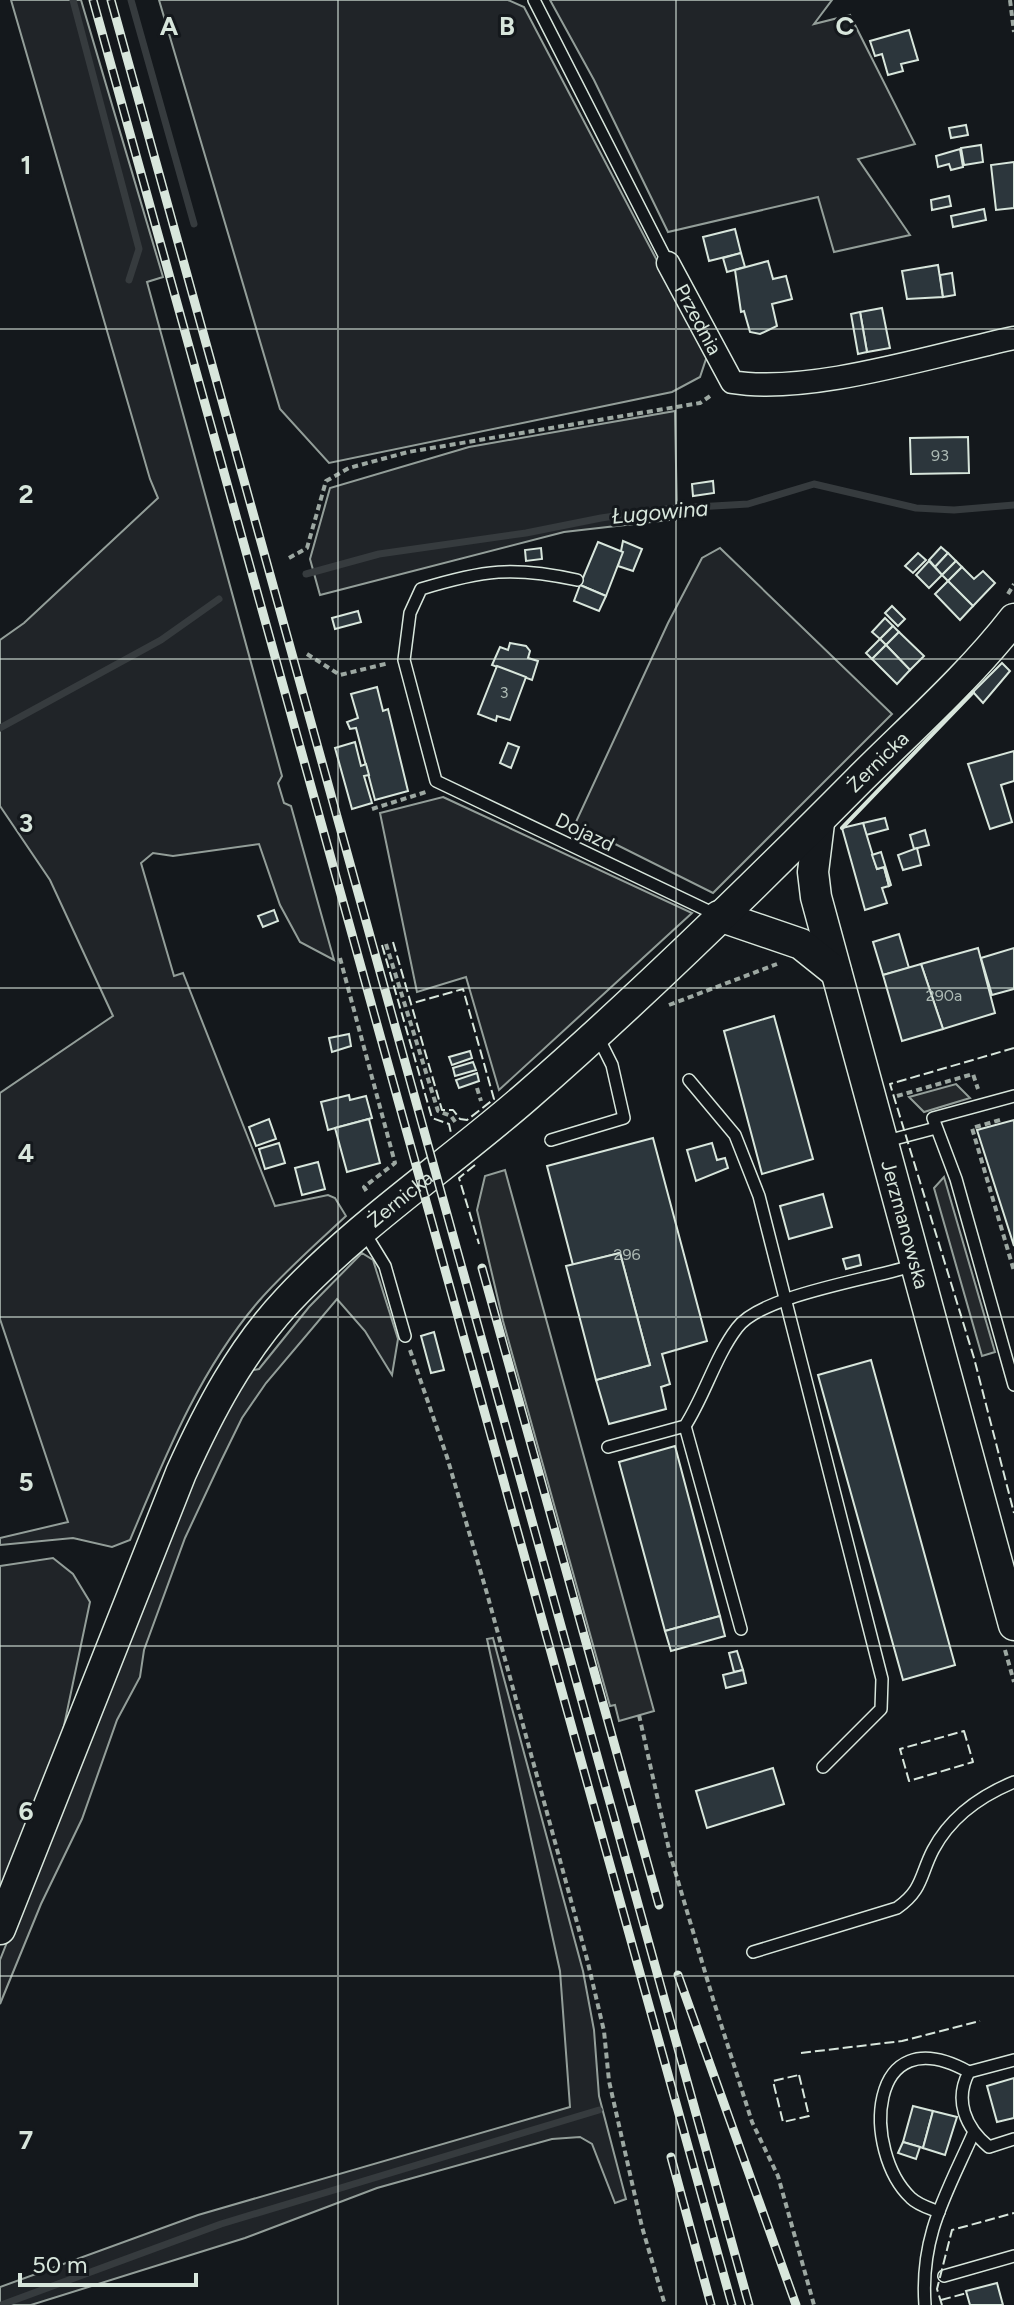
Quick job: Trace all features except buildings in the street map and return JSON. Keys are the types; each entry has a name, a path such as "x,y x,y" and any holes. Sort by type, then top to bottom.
{"street":[{"name":"Przednia","path":"668,263 732,382"},
{"path":"732,382 762,387 808,383 1014,338"},
{"name":"Żernicka","path":"0,1929 148,1550 201,1429 258,1337 287,1301 362,1229 516,1106 597,1034 819,823 1014,619"},
{"name":"Jerzmanowska","path":"819,823 813,872 816,897 915,1265 1008,1576 1014,1625"},
{"path":"719,916 801,944 836,972"}],"lane":[{"name":"Przednia","path":"534,0 668,263"},
{"path":"436,781 404,660 410,613 421,589 496,570 530,570 577,580"},
{"name":"Dojazd","path":"436,781 719,916"},
{"path":"551,1140 624,1118 612,1065 597,1034"},
{"path":"689,1080 735,1135 759,1196 882,1679 881,1709 823,1767"},
{"path":"1014,1096 933,1118 956,1179 1014,1385"},
{"path":"882,1142 936,1128"},
{"path":"362,1229 385,1266 405,1336"},
{"path":"741,1629 685,1426 737,1326 760,1307 915,1265"},
{"path":"608,1447 685,1426"},
{"path":"753,1952 897,1908 913,1897 942,1833 988,1793 1014,1782"},
{"path":"939,2212 912,2199 900,2186 884,2139 882,2095 896,2070 925,2055 945,2058 969,2072 1014,2060"},
{"path":"969,2072 961,2086 963,2111 973,2134 989,2147 1014,2139"},
{"path":"925,2305 923,2273 930,2231 973,2134"},
{"path":"944,2276 1014,2256"}],"path":[{"path":"1010,0 1014,32"},
{"path":"289,558 307,548 326,481 349,468 469,440 700,403 732,382"},
{"path":"307,654 340,675 404,660"},
{"path":"372,809 425,794 436,781"},
{"path":"386,944 438,1111 451,1116 461,1130"},
{"path":"340,958 395,1163 364,1187 373,1200"},
{"path":"680,1000 784,961"},
{"path":"887,1099 973,1074 982,1105"},
{"path":"1000,1120 972,1128 1014,1271"},
{"path":"405,1336 447,1457 488,1597 587,1959 604,2031 609,2081 642,2227 665,2305"},
{"path":"639,1715 670,1854 713,1999 752,2122 778,2176 814,2305"}],"shaded area":[{"path":"11,0 81,0 163,277 147,282 282,776 278,783 284,803 291,806 334,960 300,942 280,905 259,844 173,856 153,853 141,863 174,976 183,973 275,1206 328,1195 335,1198 346,1216 279,1279 237,1329 185,1416 130,1540 112,1547 73,1538 0,1545 0,1538 68,1522 0,1319 0,1093 113,1016 50,880 0,806 0,640 24,623 158,498"},
{"path":"159,0 508,0 524,7 707,356 700,377 672,392 329,463 280,409"},
{"path":"550,0 832,0 814,24 850,15 915,144 858,159 910,235 834,252 818,197 668,232 594,80"},
{"path":"675,411 677,519 564,532 320,595 310,559 330,488 469,447"},
{"path":"720,548 892,714 713,893 575,824 668,623 702,558"},
{"path":"443,797 692,913 499,1090 466,977 417,992 380,813"},
{"path":"956,1084 970,1098 924,1112 909,1097"},
{"path":"505,1170 654,1711 619,1721 615,1705 610,1706 503,1321 477,1210 485,1176"},
{"path":"944,1177 995,1352 982,1356 934,1188"},
{"path":"362,1253 373,1260 398,1339 392,1375 365,1331 337,1299 266,1383 242,1418 185,1538 144,1650 140,1677 117,1720 82,1819 41,1904 0,2004 0,1960 196,1465 249,1371 259,1369 309,1307"},
{"path":"53,1558 73,1574 90,1602 61,1740 0,1892 0,1566"},
{"path":"493,1638 583,1971 594,2030 599,2096 626,2199 615,2203 592,2144 580,2137 552,2139 377,2188 245,2238 31,2305 0,2305 0,2287 198,2215 570,2107 560,1971 487,1639"}],"waterway":[{"path":"73,0 139,249 129,280"},
{"path":"131,0 194,224"},
{"name":"Ługowina","path":"306,574 379,554 526,533 601,518 662,509 748,504 814,484 916,508 954,510 1014,505"},
{"name":"Ługowina","path":"0,728 161,640 219,599"},
{"path":"1,2305 221,2224 599,2110"}],"railway":[{"path":"93,0 732,2305"},
{"path":"111,0 749,2305"},
{"path":"482,1268 659,1905"},
{"path":"678,1975 796,2305"},
{"path":"671,2157 711,2305"}],"fence":[{"path":"393,942 442,1110 453,1110 460,1119 467,1120 494,1099 463,989 413,1003"},
{"path":"382,945 432,1118 449,1124 451,1133"},
{"path":"1014,1048 890,1084 974,1358 1014,1513"},
{"path":"475,1165 459,1178 479,1244"},
{"path":"964,1731 973,1762 909,1781 900,1749 964,1731"},
{"path":"801,2053 902,2041 980,2021"},
{"path":"799,2075 809,2116 783,2122 773,2081 799,2075"},
{"path":"942,2305 937,2289 952,2230 1014,2213"},
{"path":"941,2300 967,2293"}],"wall":[{"path":"842,828 973,692"}]}
